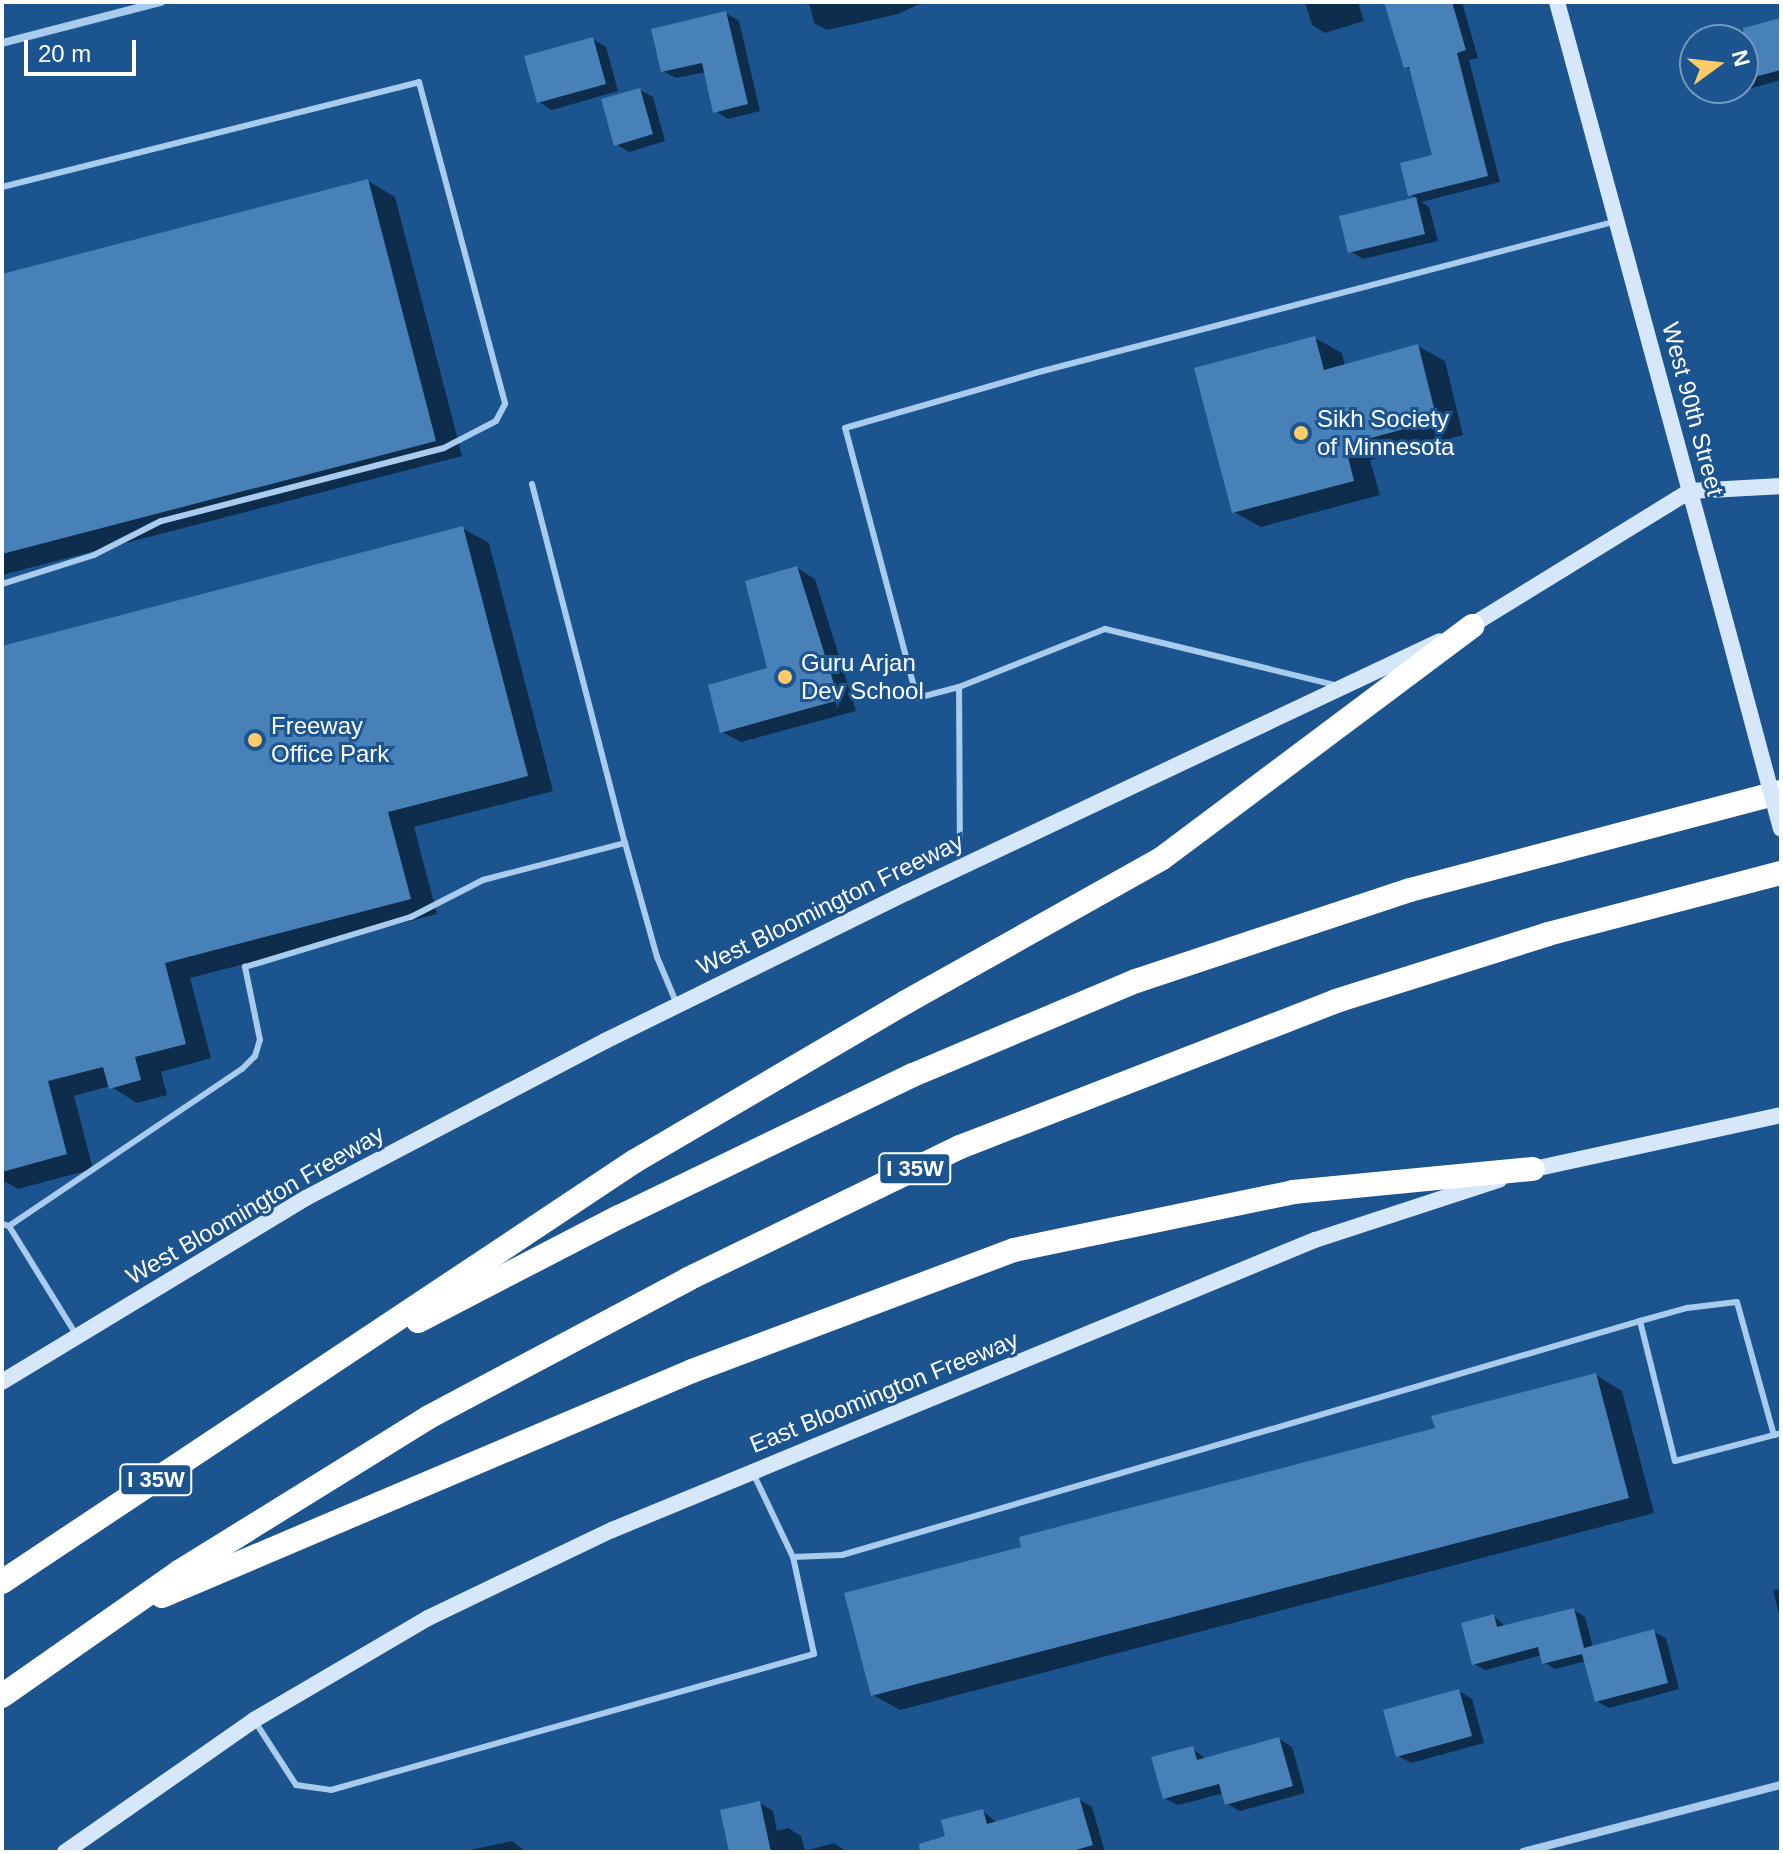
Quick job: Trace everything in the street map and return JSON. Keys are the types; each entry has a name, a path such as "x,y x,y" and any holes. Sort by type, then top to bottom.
{"highway":[{"path":"309,1377 635,1161 906,1002 1161,859 1473,626"},
{"name":"I 35W","path":"2,1582 309,1377 619,1217 885,1088 1136,981 1410,890 1781,792"},
{"name":"I 35W","path":"2,1696 179,1572 429,1417 688,1279 960,1147 1336,1001 1548,934 1781,873"},
{"path":"116,1616 692,1371 1014,1250 1293,1192 1533,1169"}],"street":[{"path":"2,43 161,2"},
{"name":"West 90th Street","path":"1557,2 1781,829"},
{"path":"1690,491 1781,486"},
{"name":"West Bloomington Freeway","path":"2,1382 306,1198 678,1005 960,867 1473,626 1690,491"},
{"name":"East Bloomington Freeway","path":"65,1852 254,1720 428,1618 612,1530 1315,1240 1533,1169 1781,1115"},
{"path":"1523,1852 1781,1785"}],"lane":[{"path":"2,187 419,82 505,404 496,421 444,448 161,521 94,555 2,584"},
{"path":"1343,687 1105,629 959,687 917,698 845,428 1035,373 1616,221"},
{"path":"532,484 625,843 657,957 678,1005"},
{"path":"959,687 960,867"},
{"path":"77,1336 5,1225 242,1069 255,1056 260,1040 245,967 411,917 483,880 625,843"},
{"path":"793,1557 842,1555 1640,1321 1687,1308 1737,1302 1777,1434 1675,1461 1640,1321"},
{"path":"254,1720 296,1785 331,1790 814,1654 793,1557 752,1472"}],"building":[{"path":"1384,2 1452,2 1466,50 1457,53 1488,176 1408,196 1400,163 1432,155 1409,67 1404,68"},
{"path":"726,11 748,104 713,113 702,63 661,72 651,29"},
{"path":"1781,18 1781,70 1759,76 1759,24"},
{"path":"593,37 606,84 537,103 524,56"},
{"path":"640,88 653,134 614,146 601,99"},
{"path":"368,179 436,441 2,554 2,274"},
{"path":"1416,197 1425,234 1348,253 1339,216"},
{"name":"Sikh Society of Minnesota","path":"1315,336 1324,370 1418,344 1437,420 1345,445 1354,481 1232,513 1194,368"},
{"name":"Freeway Office Park","path":"463,526 528,776 388,812 411,899 165,963 186,1044 135,1057 141,1080 109,1089 103,1067 48,1081 67,1154 2,1172 2,646"},
{"name":"Guru Arjan Dev School","path":"797,566 839,700 720,733 708,685 767,668 745,581"},
{"path":"1596,1373 1629,1498 871,1696 844,1593 1021,1547 1019,1537 1435,1428 1431,1416"},
{"path":"1574,1608 1584,1648 1654,1629 1668,1683 1595,1702 1582,1654 1542,1664 1538,1647 1472,1665 1461,1623 1494,1614 1497,1627"},
{"path":"1459,1689 1472,1736 1396,1757 1383,1710"},
{"path":"1279,1737 1293,1786 1225,1805 1219,1784 1163,1799 1151,1757 1193,1746 1197,1760"},
{"path":"1079,1797 1093,1845 1069,1852 920,1852 919,1844 945,1836 941,1820 983,1809 987,1824"},
{"path":"760,1801 771,1852 729,1852 720,1810"}],"place":[{"name":"Sikh Society of Minnesota","path":"1301,433"},
{"name":"Guru Arjan Dev School","path":"785,677"},
{"name":"Freeway Office Park","path":"255,740"}]}
